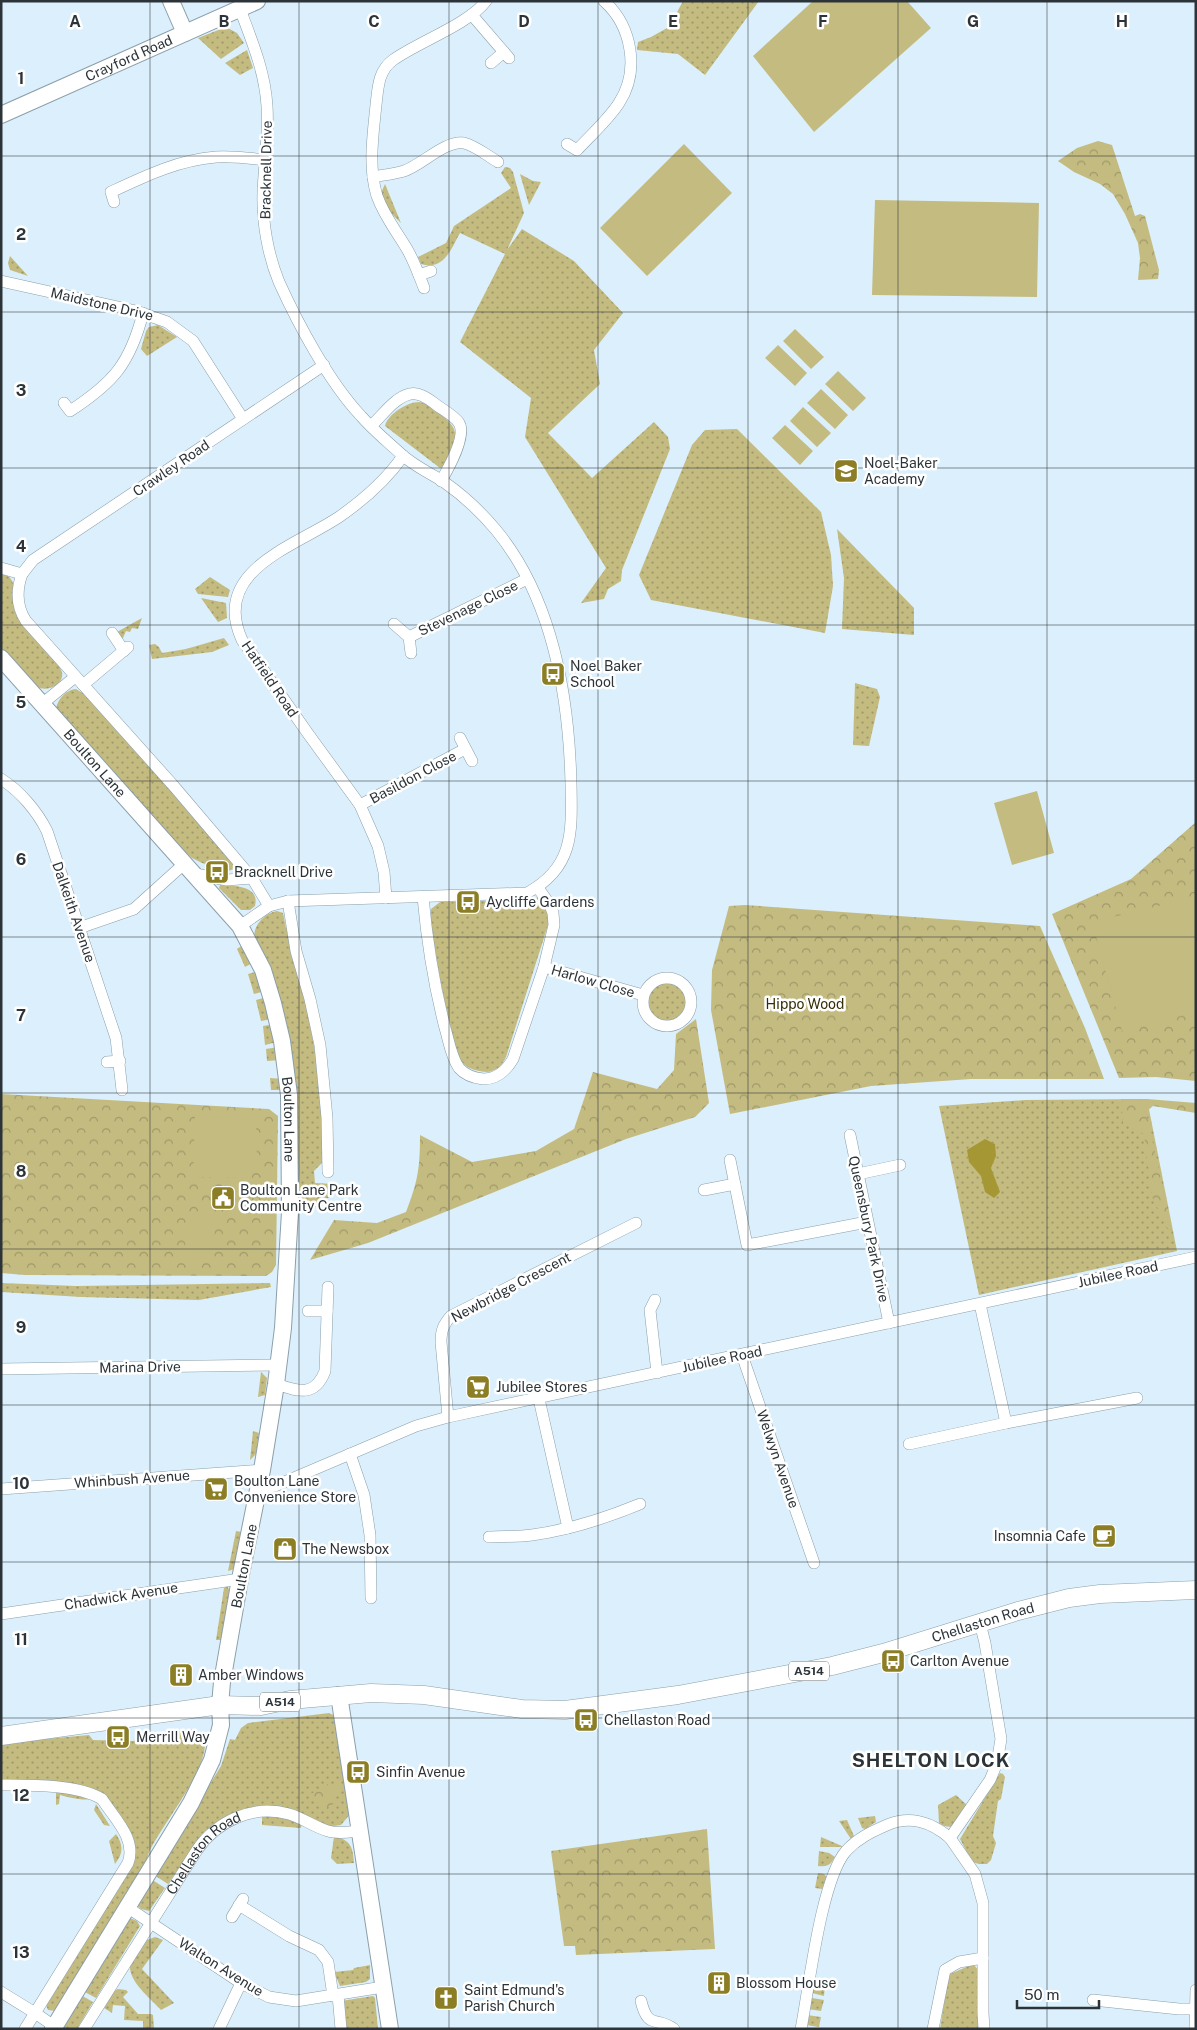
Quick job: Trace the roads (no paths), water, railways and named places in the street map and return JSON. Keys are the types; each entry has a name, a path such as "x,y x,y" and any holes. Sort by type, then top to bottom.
{"main road":[{"name":"Chellaston Road","path":"1,1736 220,1705 261,1706 290,1700 371,1692 417,1694 522,1709 565,1710 678,1695 804,1672 883,1653 1018,1611 1068,1598 1100,1594 1196,1590"}],"street":[{"path":"172,1 185,33"},
{"name":"Crayford Road","path":"1,115 257,1"},
{"path":"424,288 407,250 386,216 377,196 373,177 373,131 379,79 386,66 405,52 472,15 486,1"},
{"path":"567,144 577,150 619,103 628,80 631,57 628,40 617,14 604,1"},
{"name":"Bracknell Drive","path":"240,9 259,59 264,82 267,108 263,209 268,244 274,266 289,301 324,365 346,399 403,456 469,501 497,531 527,579 546,622 557,664 564,700 571,773 571,806 565,853 557,870 538,888 520,895 288,901 269,906 240,926"},
{"path":"472,15 507,55 491,63"},
{"path":"373,177 403,171 421,163 449,145 459,143 471,146 498,162"},
{"path":"114,202 111,192 159,170 181,163 216,157 266,160"},
{"path":"419,275 431,271"},
{"name":"Maidstone Drive","path":"1,281 143,313 167,322 192,341 243,419"},
{"path":"64,403 70,411 96,394 112,379 130,353 143,313"},
{"name":"Crawley Road","path":"22,574 33,560 324,365"},
{"path":"372,426 388,409 407,394 417,393 458,422 461,429 460,438 450,466 441,481"},
{"name":"Hatfield Road","path":"386,898 384,872 378,846 360,805 242,640 239,633 236,607 240,588 250,572 348,510 396,466 403,456"},
{"path":"1,568 22,574 18,586 17,601 22,615 252,878 269,906"},
{"name":"Stevenage Close","path":"409,637 527,579"},
{"path":"394,624 409,637 411,653"},
{"path":"42,704 126,649 112,633"},
{"name":"Boulton Lane","path":"1,658 240,926 261,966 274,1002 289,1092 291,1162 289,1255 276,1384 262,1470 240,1579 220,1705"},
{"name":"Basildon Close","path":"460,738 472,761"},
{"name":"Basildon Close","path":"360,805 465,749"},
{"name":"Dalkeith Avenue","path":"1,779 14,788 44,825 117,1042 122,1090"},
{"path":"79,928 134,909 190,869 227,880 252,878"},
{"path":"423,897 427,940 437,999 453,1056 460,1069 469,1075 481,1079 492,1078 509,1066 519,1045 544,967 554,919 550,905 538,888"},
{"path":"288,901 296,951 320,1045 327,1118 328,1172"},
{"name":"Harlow Close","path":"544,967 643,996"},
{"name":"Harlow Close","path":"662,978 672,978 682,983 689,993 689,1012 677,1024 661,1025 651,1020 645,1012 643,996 645,990 656,981 662,978"},
{"path":"107,1062 120,1061"},
{"name":"Queensbury Park Drive","path":"850,1134 889,1323"},
{"path":"730,1160 747,1245 867,1222"},
{"path":"858,1174 900,1166"},
{"path":"704,1190 735,1184"},
{"name":"Newbridge Crescent","path":"448,1417 441,1331 451,1316 636,1223"},
{"name":"Jubilee Road","path":"258,1490 275,1486 416,1426 448,1417 1196,1257"},
{"path":"276,1384 297,1391 304,1391 315,1386 321,1380 325,1371 328,1287"},
{"path":"655,1300 650,1310 656,1373"},
{"path":"980,1304 1006,1423"},
{"path":"308,1311 327,1311"},
{"name":"Welwyn Avenue","path":"742,1354 814,1563"},
{"name":"Marina Drive","path":"1,1369 278,1365"},
{"path":"909,1444 1137,1398"},
{"path":"538,1399 568,1528"},
{"path":"350,1454 364,1495 370,1535 372,1598"},
{"name":"Whinbush Avenue","path":"1,1489 262,1470"},
{"path":"489,1537 532,1535 568,1528 609,1516 640,1504"},
{"name":"Chadwick Avenue","path":"1,1614 240,1579"},
{"path":"950,1838 990,1780 997,1763 1000,1739 980,1623"},
{"path":"340,1695 390,2029"},
{"path":"1,1992 35,2013 53,2027 191,1803 204,1778 212,1760 221,1725 220,1705"},
{"path":"1,1785 32,1786 89,1793 102,1799 126,1835 131,1847 128,1863 26,2029"},
{"name":"Chellaston Road","path":"151,1922 202,1843 212,1832 229,1821 251,1813 272,1810 296,1816 330,1832 359,1831"},
{"path":"801,2029 825,1903 835,1868 846,1851 872,1830 902,1820 915,1820 939,1829 950,1838 975,1874 983,1903 984,2029"},
{"path":"232,1917 241,1902 289,1936 320,1950 328,1962 342,2029"},
{"name":"Walton Avenue","path":"127,1907 254,1991 281,2000 296,2001 384,1987"},
{"path":"84,2029 151,1922"},
{"path":"933,2029 944,1970 959,1962 983,1958"},
{"path":"219,2029 241,1983"},
{"path":"1195,2029 1196,1990"},
{"path":"1092,2000 1195,2009"},
{"path":"641,2001 644,2013 650,2022 674,2029"}],"place":[{"name":"Noel-Baker Academy","path":"846,471"},
{"name":"Noel Baker School","path":"553,674"},
{"name":"Bracknell Drive","path":"217,872"},
{"name":"Aycliffe Gardens","path":"468,902"},
{"name":"Boulton Lane Park Community Centre","path":"223,1198"},
{"name":"Jubilee Stores","path":"478,1387"},
{"name":"Boulton Lane Convenience Store","path":"216,1489"},
{"name":"Insomnia Cafe","path":"1104,1536"},
{"name":"The Newsbox","path":"285,1549"},
{"name":"Carlton Avenue","path":"893,1661"},
{"name":"Amber Windows","path":"181,1675"},
{"name":"Chellaston Road","path":"586,1720"},
{"name":"Merrill Way","path":"118,1737"},
{"name":"Sinfin Avenue","path":"358,1772"},
{"name":"Blossom House","path":"719,1983"},
{"name":"Saint Edmund's Parish Church","path":"446,1998"}],"district":[{"name":"SHELTON LOCK","path":"931,1760"}],"park label":[{"name":"Hippo Wood","path":"805,1004"}]}
